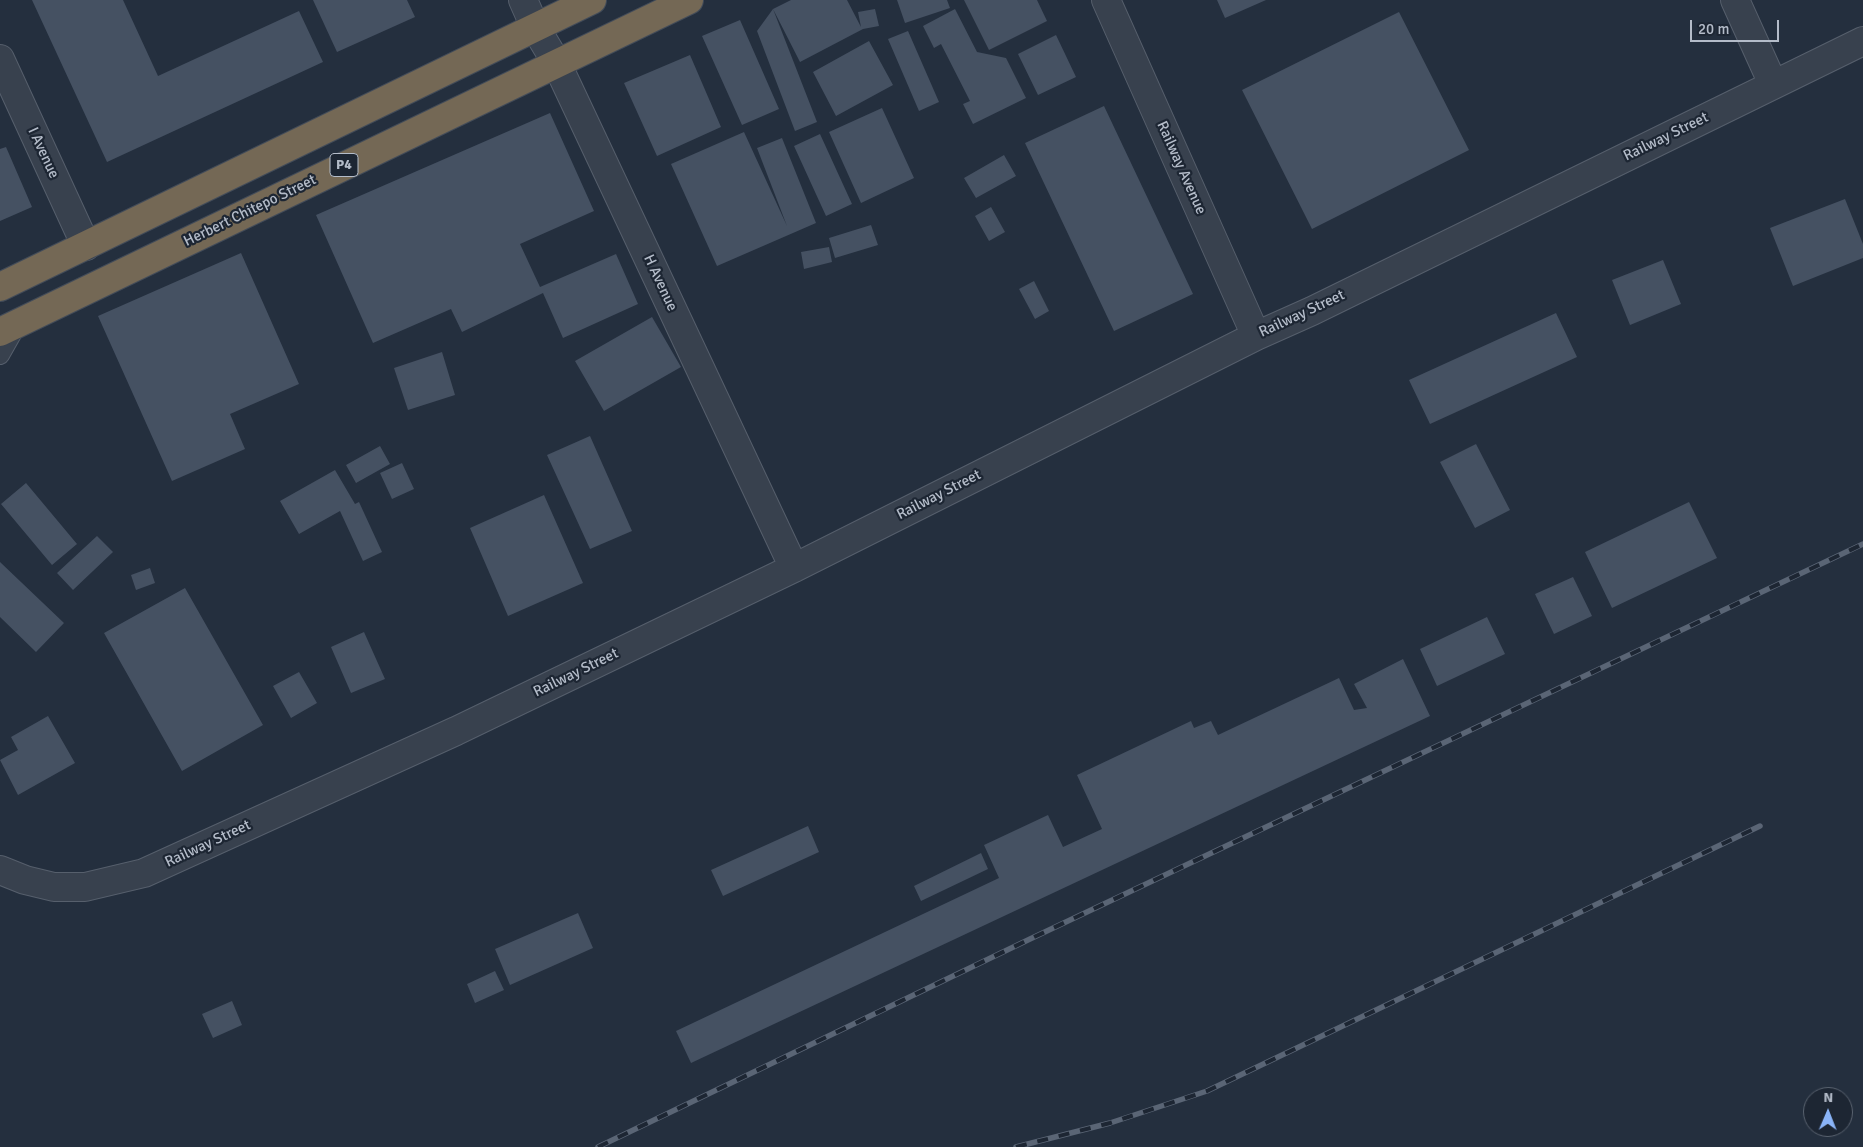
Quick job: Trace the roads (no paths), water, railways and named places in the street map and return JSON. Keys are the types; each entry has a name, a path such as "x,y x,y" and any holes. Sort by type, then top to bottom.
{"highway":[{"path":"0,288 592,0"},
{"name":"Herbert Chitepo Street","path":"9,328 556,62 689,0"}],"street":[{"name":"H Avenue","path":"523,0 535,27 556,62 794,568"},
{"name":"Railway Avenue","path":"1106,0 1256,336"},
{"path":"1735,0 1773,84"},
{"name":"Railway Street","path":"0,870 25,880 54,887 85,887 144,873 456,731 794,568 1256,336 1312,311 1863,41"},
{"name":"I Avenue","path":"0,59 86,246"}],"lane":[{"path":"0,355 9,328"}],"railway":[{"path":"598,1147 1030,939 1863,544"},
{"path":"1016,1147 1110,1123 1207,1091 1760,826"}]}
